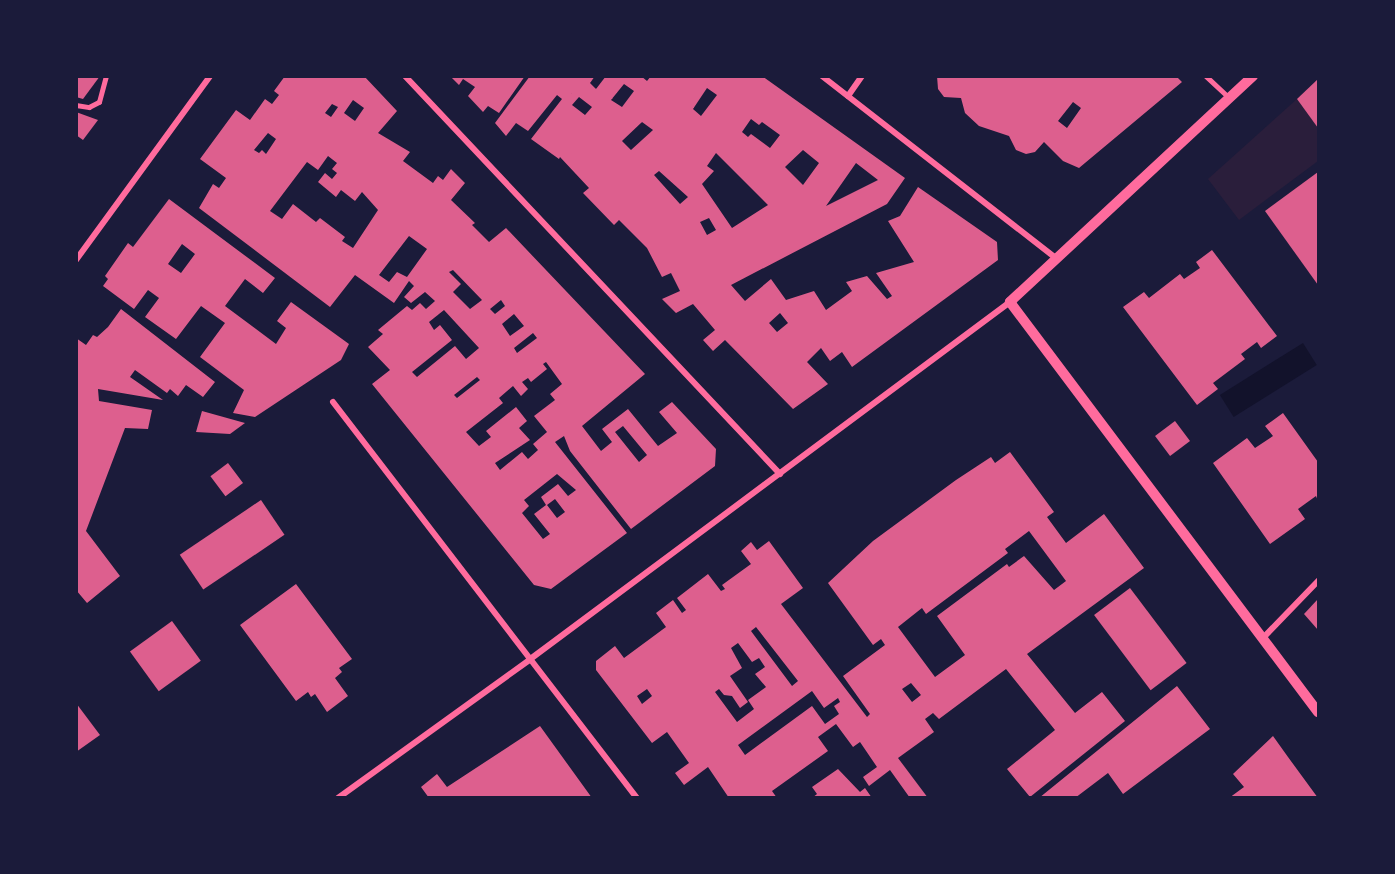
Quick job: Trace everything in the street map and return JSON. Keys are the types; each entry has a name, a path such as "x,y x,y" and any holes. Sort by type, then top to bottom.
{"street":[{"path":"76,260 210,76"},
{"path":"405,76 780,474"},
{"path":"822,76 1056,258"},
{"path":"848,96 862,76"},
{"path":"338,798 529,660 1010,302 1253,76"},
{"path":"1010,302 1318,712"},
{"path":"333,402 637,798"},
{"path":"1261,639 1318,581"}],"lane":[{"path":"76,105 89,107 99,102 106,76"},
{"path":"1206,76 1230,98"}],"shaded area":[{"path":"1297,99 1318,128 1318,161 1239,220 1208,179"},
{"path":"1303,343 1317,365 1234,417 1220,395"}],"building":[{"path":"76,76 100,76 83,99 76,97"},
{"path":"285,76 364,76 397,111 378,133 410,152 403,161 433,183 438,176 443,180 451,169 465,183 451,200 475,223 472,225 489,242 506,228 645,374 582,426 601,451 612,442 602,429 628,409 658,446 677,433 659,412 672,402 716,449 715,466 631,529 570,451 564,436 555,442 627,533 551,589 534,585 372,384 390,370 368,347 383,334 378,330 407,306 412,310 420,303 426,309 435,301 425,292 411,303 404,297 414,286 409,281 394,303 355,275 330,307 199,208 213,184 219,188 226,178 200,159 236,110 250,120 265,99 272,104 279,95 274,91","holes":["353,100 364,108 355,121 344,113","332,104 338,107 331,117 325,113","268,133 276,139 266,154 262,150 259,153 254,150","328,156 337,163 332,169 337,173 332,179 325,173 318,182 336,197 341,190 355,201 362,192 378,210 353,248 342,241 345,237 320,218 316,222 293,204 282,219 270,211 307,162 318,170","409,236 427,249 407,277 397,272 389,282 379,275","453,270 482,300 470,309 453,292 461,284 449,272","501,300 505,306 495,314 490,309","444,310 479,348 466,359 455,346 417,377 412,372 452,340 440,325 434,330 429,322","514,314 524,326 510,336 502,324","533,333 537,338 517,353 514,348","546,362 562,384 550,394 555,400 534,416 547,432 533,444 538,450 528,459 522,452 500,470 495,463 530,440 519,428 527,421 516,407 486,431 491,437 479,446 466,432 503,403 499,398 513,386 521,396 528,389 522,382 528,378 531,382 547,369 543,364","477,377 480,380 457,398 454,395","623,426 647,455 639,462 615,432","557,474 576,490 568,496 558,484 541,497 546,505 534,514 550,534 543,539 522,513 529,506 524,500","555,499 565,512 557,518 547,505"]},
{"path":"450,76 525,76 499,113 488,106 483,112 468,96 475,87 463,79 459,85"},
{"path":"530,76 595,76 590,83 596,89 606,76 641,76 647,81 651,76 762,76 905,178 887,204 731,285 745,301 771,279 786,300 814,291 826,310 852,291 846,282 867,276 887,299 892,296 876,273 914,262 888,221 900,216 918,187 997,242 998,260 852,367 842,352 830,361 821,348 807,362 828,384 793,409 725,340 713,351 703,340 715,330 693,304 676,313 662,299 680,291 671,273 662,277 647,248 619,220 614,225 583,193 589,188 560,157 559,159 531,139 562,99 557,95 528,131 516,123 506,136 495,123","holes":["624,84 634,91 622,107 611,100","707,88 717,95 701,116 693,109","579,97 592,107 585,115 572,105","751,119 759,125 762,122 780,135 770,148 751,134 748,137 742,132","642,122 653,130 631,150 622,141","803,150 819,163 803,185 785,167","716,153 768,205 732,228 702,184 714,171 707,166","856,163 878,180 826,206","659,171 688,197 680,204 654,175","709,218 716,230 707,235 700,222","780,313 788,323 777,332 769,323"]},
{"path":"937,76 1176,76 1182,82 1079,168 1063,161 1044,142 1035,152 1026,154 1016,150 1009,136 979,126 965,113 961,98 944,97 938,89","holes":["1073,102 1081,108 1067,128 1058,121"]},
{"path":"1318,79 1318,128 1297,99"},
{"path":"76,112 98,120 83,140 76,135"},
{"path":"1318,172 1318,285 1265,211"},
{"path":"169,199 275,278 263,293 245,279 225,306 276,344 286,328 277,321 291,302 349,344 341,360 255,417 233,413 244,390 200,357 225,323 201,306 176,339 145,317 159,298 148,290 134,309 103,286 108,279 105,276 128,243 133,247","holes":["182,244 195,254 181,273 168,264"]},
{"path":"1212,250 1277,336 1261,348 1257,342 1241,354 1245,359 1213,383 1218,389 1197,405 1123,307 1144,292 1149,298 1180,274 1184,279 1200,268 1196,262"},
{"path":"121,309 215,382 203,397 186,385 178,396 170,389 167,393 135,370 130,377 163,400 98,389 99,401 152,410 148,429 125,428 86,531 120,576 87,603 76,590 76,338 86,345 93,335 97,337 108,327"},
{"path":"202,411 245,423 230,434 196,432"},
{"path":"1283,413 1318,462 1318,501 1316,496 1298,509 1305,519 1270,544 1213,463 1247,438 1255,448 1273,436 1265,426"},
{"path":"1175,421 1190,441 1170,456 1155,436"},
{"path":"1010,452 1054,512 1047,517 1066,543 1104,514 1144,568 1027,654 1075,713 1102,692 1125,721 1030,797 1007,769 1055,730 1006,669 939,719 933,713 925,719 934,732 898,758 928,798 910,798 890,770 869,786 863,777 877,767 860,742 853,747 836,724 818,737 828,751 772,791 777,798 729,798 708,767 684,785 675,773 689,763 667,732 652,743 596,670 596,661 615,646 624,658 666,627 656,613 673,600 682,613 686,610 677,598 708,574 721,591 725,589 722,585 751,564 741,551 751,542 757,550 769,541 803,588 781,604 867,717 870,714 843,676 885,645 881,639 873,645 828,583 873,541 956,480 991,457 995,463","holes":["1029,531 1066,581 1054,590 1024,556 1009,567 1007,564 937,616 965,655 935,677 898,627 922,608 926,614 1008,553 1005,549","756,627 798,681 792,686 751,631","738,643 752,662 759,658 765,667 755,674 766,687 748,700 754,709 737,722 715,692 719,689 724,695 732,696 740,708 748,702 730,676 742,668 731,648","911,683 921,695 912,702 902,689","647,689 652,696 642,704 637,696","812,691 824,708 838,698 840,702 834,706 839,714 825,724 812,706 745,755 738,745"]},
{"path":"228,463 243,483 225,496 210,476"},
{"path":"261,500 284,535 203,590 180,555"},
{"path":"296,584 352,659 339,668 342,672 335,678 348,696 327,712 315,694 311,697 308,692 296,701 240,625"},
{"path":"1130,588 1187,663 1151,690 1094,615"},
{"path":"1318,599 1318,630 1304,614"},
{"path":"172,621 201,661 159,691 130,652"},
{"path":"1177,686 1210,729 1123,794 1108,773 1075,798 1039,798"},
{"path":"76,703 100,735 76,752"},
{"path":"540,726 592,798 429,798 421,787 437,774 447,787"},
{"path":"1273,736 1318,798 1229,798 1244,787 1233,774"},
{"path":"838,769 860,792 865,788 872,798 812,798 817,794 812,787"}]}
